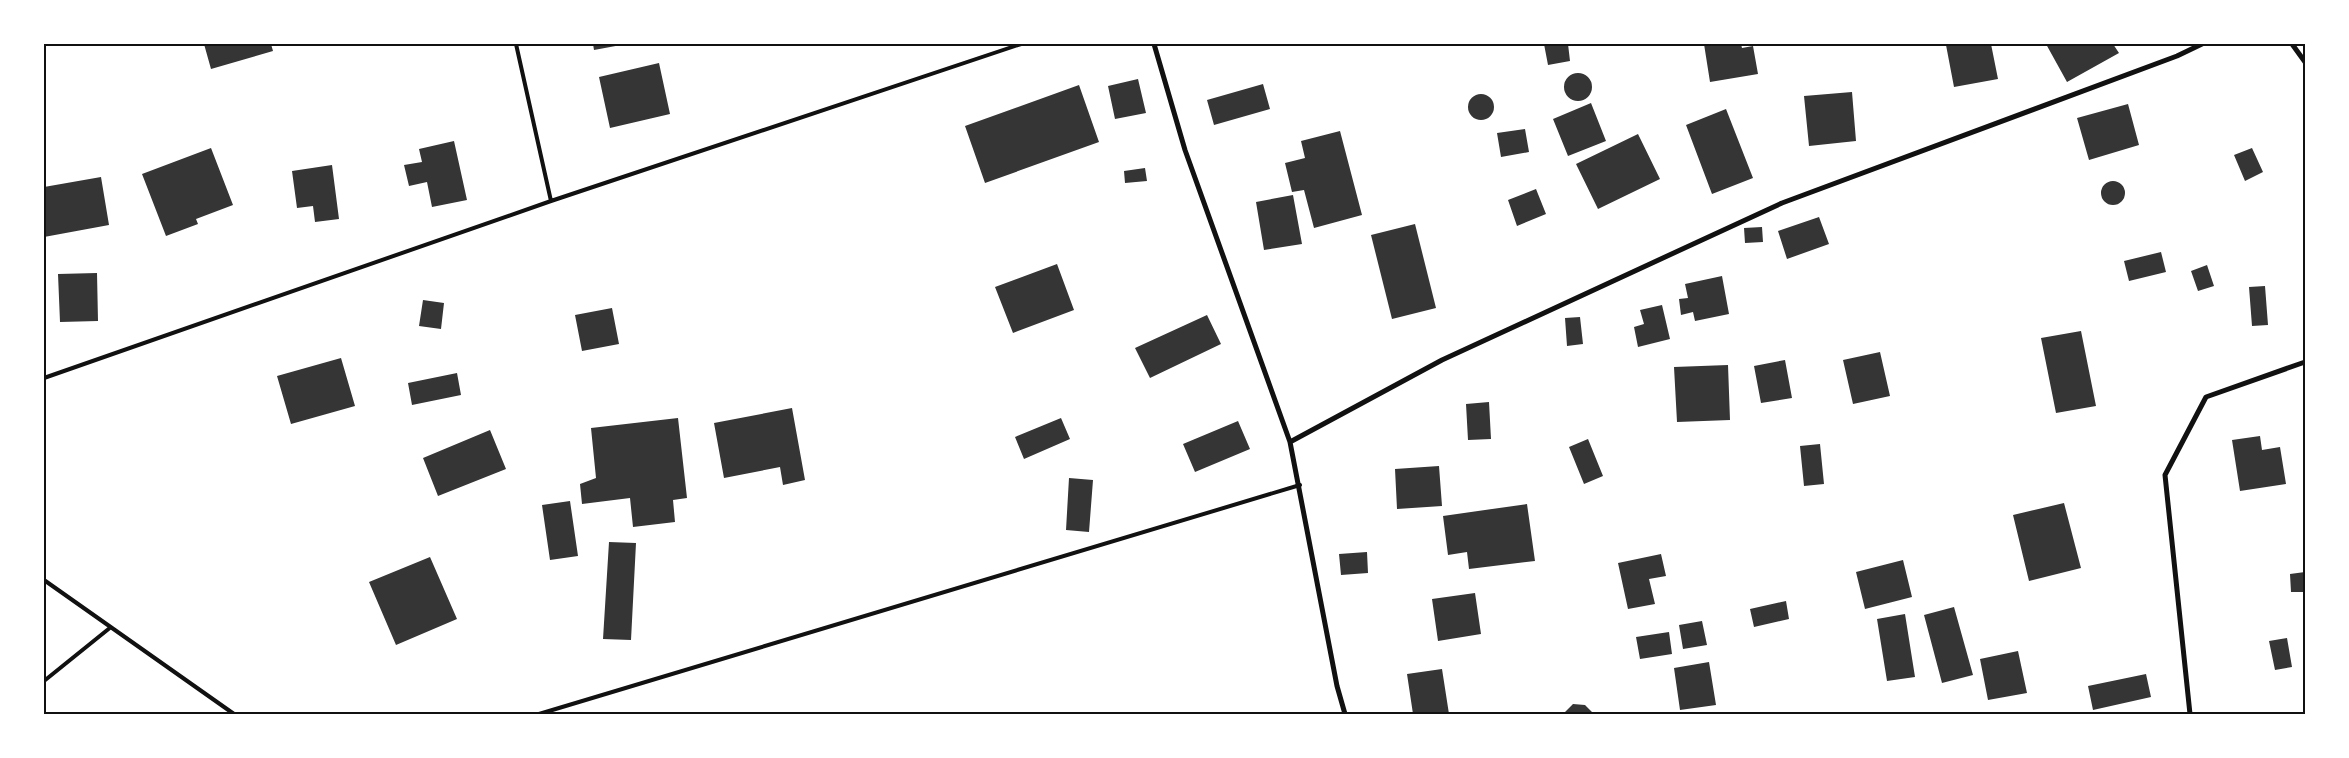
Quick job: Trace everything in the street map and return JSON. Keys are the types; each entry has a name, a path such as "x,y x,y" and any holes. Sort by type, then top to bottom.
{"street":[{"path":"1154,44 1185,150 1290,442 1345,714"},
{"path":"1290,442 1442,360 1782,203 2178,56 2202,44"},
{"path":"2292,44 2305,62"},
{"path":"2190,714 2165,475 2206,397 2305,362"}],"lane":[{"path":"516,44 551,201"},
{"path":"44,378 551,201 1022,44"},
{"path":"539,714 1300,485"},
{"path":"44,580 234,714"},
{"path":"44,681 111,627"}],"building":[{"path":"204,44 271,44 273,51 211,69"},
{"path":"593,44 621,44 621,45 594,50"},
{"path":"1544,44 1568,44 1570,61 1548,65"},
{"path":"1704,44 1741,44 1742,48 1753,46 1758,74 1710,82"},
{"path":"1991,44 1998,79 1954,87 1946,45"},
{"path":"2046,44 2113,44 2119,53 2067,82"},
{"path":"659,63 670,114 610,128 599,77"},
{"path":"1578,73 1588,77 1592,87 1588,97 1578,101 1568,97 1564,87 1568,77"},
{"path":"1138,79 1146,113 1115,119 1108,86"},
{"path":"1263,84 1270,109 1214,125 1207,100"},
{"path":"1079,85 1099,142 985,183 965,126"},
{"path":"1852,92 1856,141 1809,146 1804,96"},
{"path":"1481,94 1490,98 1494,107 1490,116 1481,120 1472,116 1468,107 1472,98"},
{"path":"1591,103 1606,141 1568,156 1553,119"},
{"path":"2128,104 2139,145 2089,160 2077,118"},
{"path":"1726,109 1753,178 1712,194 1686,125"},
{"path":"1525,129 1529,152 1501,157 1497,133"},
{"path":"1340,131 1362,215 1314,228 1304,190 1292,192 1285,163 1305,158 1301,141"},
{"path":"1638,134 1660,179 1598,209 1576,164"},
{"path":"454,141 467,200 432,207 427,182 409,186 404,165 422,162 419,149"},
{"path":"211,148 233,205 196,219 198,224 166,236 142,174"},
{"path":"2252,148 2263,172 2245,181 2234,155"},
{"path":"332,165 339,219 315,222 313,206 297,208 292,171"},
{"path":"1145,168 1147,181 1125,183 1124,171"},
{"path":"101,177 109,225 44,237 44,187"},
{"path":"2113,181 2118,182 2124,188 2124,198 2118,204 2113,205 2108,204 2102,198 2101,193 2102,188 2108,182"},
{"path":"1536,189 1546,214 1517,226 1508,200"},
{"path":"1293,195 1302,244 1264,250 1256,202"},
{"path":"1819,217 1829,244 1787,259 1778,231"},
{"path":"1415,224 1436,308 1392,319 1371,235"},
{"path":"1762,227 1763,242 1745,243 1744,228"},
{"path":"2161,252 2166,272 2129,281 2124,261"},
{"path":"1057,264 1074,310 1013,333 995,287"},
{"path":"2207,265 2214,286 2198,291 2191,271"},
{"path":"97,273 98,321 60,322 58,274"},
{"path":"1722,276 1729,314 1695,321 1693,312 1681,315 1679,299 1688,298 1685,284"},
{"path":"2265,286 2268,325 2252,326 2249,287"},
{"path":"423,300 444,303 441,329 419,326"},
{"path":"1662,305 1670,339 1638,347 1634,327 1644,324 1640,310"},
{"path":"612,308 619,344 582,351 575,315"},
{"path":"1207,315 1221,344 1150,378 1135,348"},
{"path":"1580,317 1583,344 1567,346 1565,318"},
{"path":"2081,331 2096,406 2056,413 2041,338"},
{"path":"1880,352 1890,396 1853,404 1843,360"},
{"path":"341,358 355,406 291,424 277,376"},
{"path":"1785,360 1792,398 1761,403 1754,366"},
{"path":"1728,365 1730,420 1677,422 1674,367"},
{"path":"457,373 461,395 412,405 408,383"},
{"path":"1489,402 1491,439 1468,440 1466,404"},
{"path":"792,408 805,480 783,485 780,467 724,478 714,423"},
{"path":"678,418 687,498 673,500 675,522 633,527 630,498 582,504 580,484 596,478 591,428"},
{"path":"1061,418 1070,439 1024,459 1015,437"},
{"path":"1238,421 1250,449 1195,472 1183,444"},
{"path":"490,430 506,469 438,496 423,458"},
{"path":"2260,436 2262,450 2280,447 2286,484 2240,491 2232,440"},
{"path":"1588,439 1603,476 1584,484 1569,447"},
{"path":"1820,444 1824,484 1804,486 1800,446"},
{"path":"1439,466 1442,506 1397,509 1395,469"},
{"path":"1069,478 1093,480 1089,532 1066,530"},
{"path":"570,501 578,556 550,560 542,505"},
{"path":"2064,503 2081,568 2029,581 2013,515"},
{"path":"1527,504 1535,561 1469,569 1467,552 1448,555 1443,516"},
{"path":"609,542 636,543 631,640 603,639"},
{"path":"1367,552 1368,573 1341,575 1339,554"},
{"path":"1661,554 1666,576 1649,579 1655,604 1628,609 1618,563"},
{"path":"430,557 457,619 396,645 369,582"},
{"path":"1903,560 1912,597 1865,609 1856,572"},
{"path":"2305,572 2305,592 2291,592 2290,574"},
{"path":"1475,593 1481,634 1438,641 1432,599"},
{"path":"1786,601 1789,619 1754,627 1750,609"},
{"path":"1954,607 1973,675 1942,683 1924,615"},
{"path":"1905,614 1915,677 1887,681 1877,619"},
{"path":"1702,621 1707,645 1683,649 1679,625"},
{"path":"1669,632 1672,654 1640,659 1636,637"},
{"path":"2287,638 2292,667 2275,670 2269,641"},
{"path":"2018,651 2027,693 1988,700 1980,659"},
{"path":"1709,662 1716,705 1680,710 1674,668"},
{"path":"1442,669 1449,714 1413,714 1407,674"},
{"path":"2146,674 2151,697 2093,710 2088,686"},
{"path":"1573,704 1585,705 1594,714 1563,714"}]}
